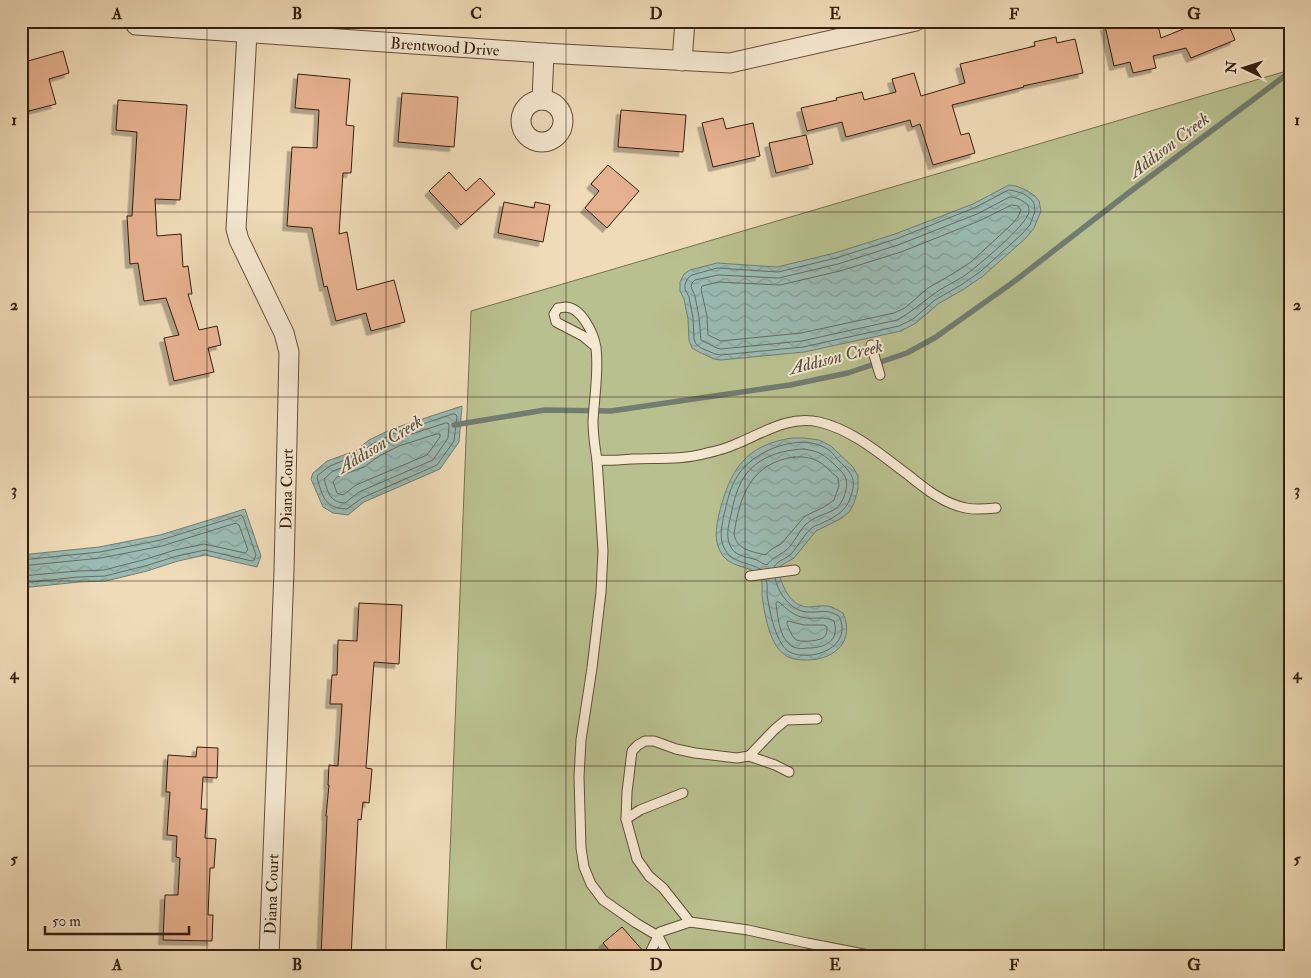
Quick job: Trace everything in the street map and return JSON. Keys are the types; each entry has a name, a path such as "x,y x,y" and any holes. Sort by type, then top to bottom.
{"street":[{"path":"682,60 685,21"},
{"name":"Brentwood Drive","path":"136,25 544,53 730,63 916,21"},
{"name":"Diana Court","path":"247,33 236,229 239,240 284,333 289,352 284,571 269,957"},
{"path":"542,100 544,53"}],"lane":[{"path":"596,347 583,336 556,322 554,314 558,308 567,307 584,318 596,347 593,424 603,551 601,592 581,740 579,777 581,848 584,867 591,884 603,900 658,936 668,957"},
{"path":"872,348 880,375"},
{"path":"597,460 654,459 706,454 736,445 782,424 793,421 819,422 850,434 924,487 952,504 967,509 996,508"},
{"path":"750,576 795,570"},
{"path":"749,756 786,720 817,718"},
{"path":"690,922 668,895 649,876 637,859 626,818 626,792 632,751 645,741 654,741 695,754 737,758 749,756 775,764 789,772"},
{"path":"626,818 640,810 683,793"},
{"path":"648,957 660,932 690,922 748,930 879,957"}],"green space":[{"path":"1290,70 1290,957 446,957 471,311"}],"water":[{"path":"1009,185 1026,190 1039,201 1041,211 1034,228 1026,238 983,276 938,304 916,323 901,331 804,352 721,360 714,359 692,348 689,340 688,319 684,299 680,291 680,282 684,274 690,270 717,263 777,267 835,253 895,234 973,204"},
{"path":"462,406 459,442 440,469 364,502 348,515 333,513 323,507 311,479 313,473 327,461 355,451 369,440 392,429"},
{"path":"792,438 819,440 831,446 853,467 858,476 858,489 850,511 842,518 816,531 794,558 778,568 781,581 787,593 796,603 808,607 828,606 843,613 847,632 841,646 827,656 809,660 792,659 779,649 771,635 766,618 760,576 753,571 728,561 718,546 716,536 723,498 728,485 742,462 762,447 776,441"},
{"path":"245,509 261,556 257,567 205,555 106,581 21,588 21,555 99,547 160,535"}],"building":[{"path":"1126,21 1127,27 1157,21 1161,38 1203,21 1227,21 1235,40 1191,58 1186,48 1153,56 1156,68 1133,73 1130,62 1114,66 1105,26"},
{"path":"1056,37 1057,43 1075,39 1083,73 1023,86 952,105 961,135 969,133 975,153 933,165 920,124 912,127 910,120 846,137 842,122 807,131 801,108 862,92 864,100 896,92 892,79 914,73 921,96 965,83 960,64 1035,46 1034,42"},
{"path":"63,51 69,73 49,79 56,104 29,111 21,85 21,63"},
{"path":"298,74 350,79 346,125 354,126 351,173 343,173 339,234 347,232 357,290 394,280 405,322 371,331 366,313 336,321 327,286 324,287 312,228 287,226 292,147 317,148 319,110 295,108"},
{"path":"402,93 458,97 454,147 398,142"},
{"path":"118,100 187,105 180,200 155,199 157,236 181,234 183,267 188,266 192,294 188,294 199,330 217,326 221,345 208,348 214,372 174,381 164,338 179,335 166,298 144,301 138,263 130,264 127,216 132,216 137,132 116,130"},
{"path":"621,110 686,115 683,152 618,147"},
{"path":"723,118 726,129 753,123 760,156 713,167 702,123"},
{"path":"806,135 813,164 776,173 769,143"},
{"path":"608,165 639,191 607,228 585,208 599,191 591,184"},
{"path":"449,172 466,191 480,178 495,194 461,225 429,191"},
{"path":"504,202 534,208 535,202 550,205 543,242 498,233"},
{"path":"359,603 402,605 399,664 374,662 366,768 372,769 369,803 363,802 361,820 358,819 351,957 321,957 329,765 338,766 342,704 330,704 332,675 337,675 338,640 357,641"},
{"path":"197,747 218,748 217,778 203,777 201,809 207,809 205,838 216,839 214,868 210,868 208,915 213,915 212,941 163,940 165,895 178,895 180,858 176,857 177,836 167,835 170,792 166,792 168,755 196,757"},
{"path":"622,927 644,952 642,957 615,957 603,943"}],"waterway":[{"name":"Addison Creek","path":"454,425 545,410 611,411 790,385 848,373 907,353 936,337 1012,283 1290,72"}]}
